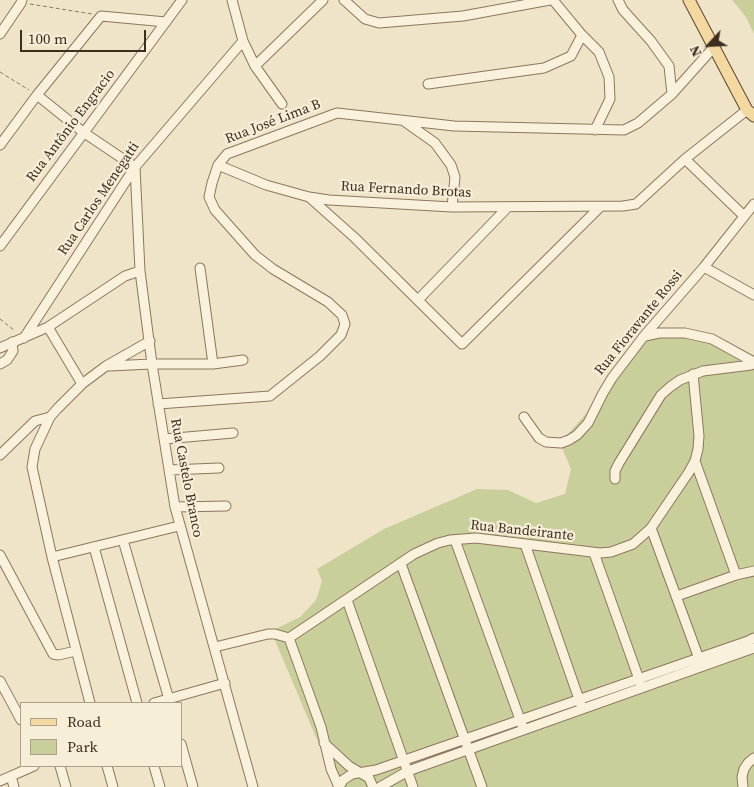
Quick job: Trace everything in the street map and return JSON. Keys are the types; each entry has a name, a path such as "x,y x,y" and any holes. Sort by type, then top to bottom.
{"main road":[{"path":"689,0 750,113"}],"street":[{"name":"Rua Antônio Engracio","path":"0,246 182,0"},
{"path":"233,0 243,41 255,66 282,104"},
{"path":"255,66 323,0"},
{"path":"344,0 365,19 379,23 463,16 552,0 599,52 609,77 610,99 595,130"},
{"path":"618,0 623,10 651,41 669,66 672,94"},
{"path":"0,34 22,2"},
{"path":"0,145 37,95 101,16 166,22"},
{"path":"428,84 544,68 571,56 582,35"},
{"name":"Rua Carlos Menegatti","path":"24,338 135,167 243,41"},
{"name":"Rua José Lima B","path":"158,404 270,396 320,356 341,335 345,324 342,314 328,302 273,269 255,255 215,210 209,196 214,173 227,154 337,113 454,126 624,130 638,122 672,94 714,47"},
{"path":"37,95 83,132 135,167"},
{"name":"Rua Fernando Brotas","path":"218,165 266,185 309,197 329,200 452,207 624,206 636,204 685,159 750,113"},
{"path":"402,120 435,143 451,165 454,177 452,207"},
{"path":"685,159 744,216"},
{"name":"Rua Castelo Branco","path":"135,167 140,271 152,364 175,507 253,787"},
{"path":"309,197 355,238 462,344 600,207"},
{"name":"Rua Fioravante Rossi","path":"524,417 539,438 546,442 561,443 570,440 588,423 608,386 644,336 704,267 754,204"},
{"path":"418,300 507,208"},
{"path":"704,267 754,295"},
{"path":"200,268 213,364"},
{"path":"0,348 48,327 125,276 140,271"},
{"path":"48,327 82,384"},
{"path":"644,336 659,332 685,333 712,339 753,364"},
{"path":"90,702 52,557 32,467 35,449 50,417 82,384 106,366 150,341"},
{"path":"0,364 7,360 13,351 12,342"},
{"path":"106,366 213,364 242,360"},
{"path":"615,479 619,463 661,395 680,380 693,374 712,369 753,364"},
{"name":"Rua Bandeirante","path":"289,638 426,548 455,540 476,538 594,553 612,552 634,544 651,528 695,460 699,436 693,374"},
{"path":"0,455 35,421 50,417"},
{"path":"164,439 234,433"},
{"path":"695,460 736,575"},
{"path":"169,470 218,468"},
{"path":"175,507 226,506"},
{"path":"52,557 179,526"},
{"path":"651,528 700,662"},
{"path":"123,540 169,701 225,683"},
{"path":"455,540 524,729"},
{"path":"525,544 580,704"},
{"path":"94,547 137,702"},
{"path":"594,553 641,683"},
{"path":"0,555 51,652 58,655 76,651"},
{"path":"401,564 482,787"},
{"path":"677,596 736,575 754,571"},
{"path":"347,600 413,787"},
{"path":"214,647 268,634 289,638 321,727 331,769 339,787"},
{"path":"339,787 346,777 352,774 376,770 464,738 520,720 580,704 700,662 754,638"},
{"path":"700,662 754,648"},
{"path":"0,680 20,718"},
{"path":"380,787 408,771 524,729 580,704"},
{"path":"324,743 349,766 369,778 373,787"},
{"path":"182,748 193,787"},
{"path":"743,787 742,777 744,769 754,758"},
{"path":"0,781 32,767"},
{"path":"60,767 66,787"},
{"path":"107,767 113,787"},
{"path":"154,767 160,787"},
{"path":"11,776 14,787"}],"path":[{"path":"22,2 101,16"},
{"path":"0,72 37,95"},
{"path":"0,318 24,338"}],"green space":[{"path":"732,0 754,0 754,34 746,17"},
{"path":"660,333 704,337 754,362 754,787 337,787 271,631 300,617 316,600 322,581 317,569 384,529 477,489 508,490 536,503 565,494 571,469 560,443 600,398 641,346 649,338"}]}
